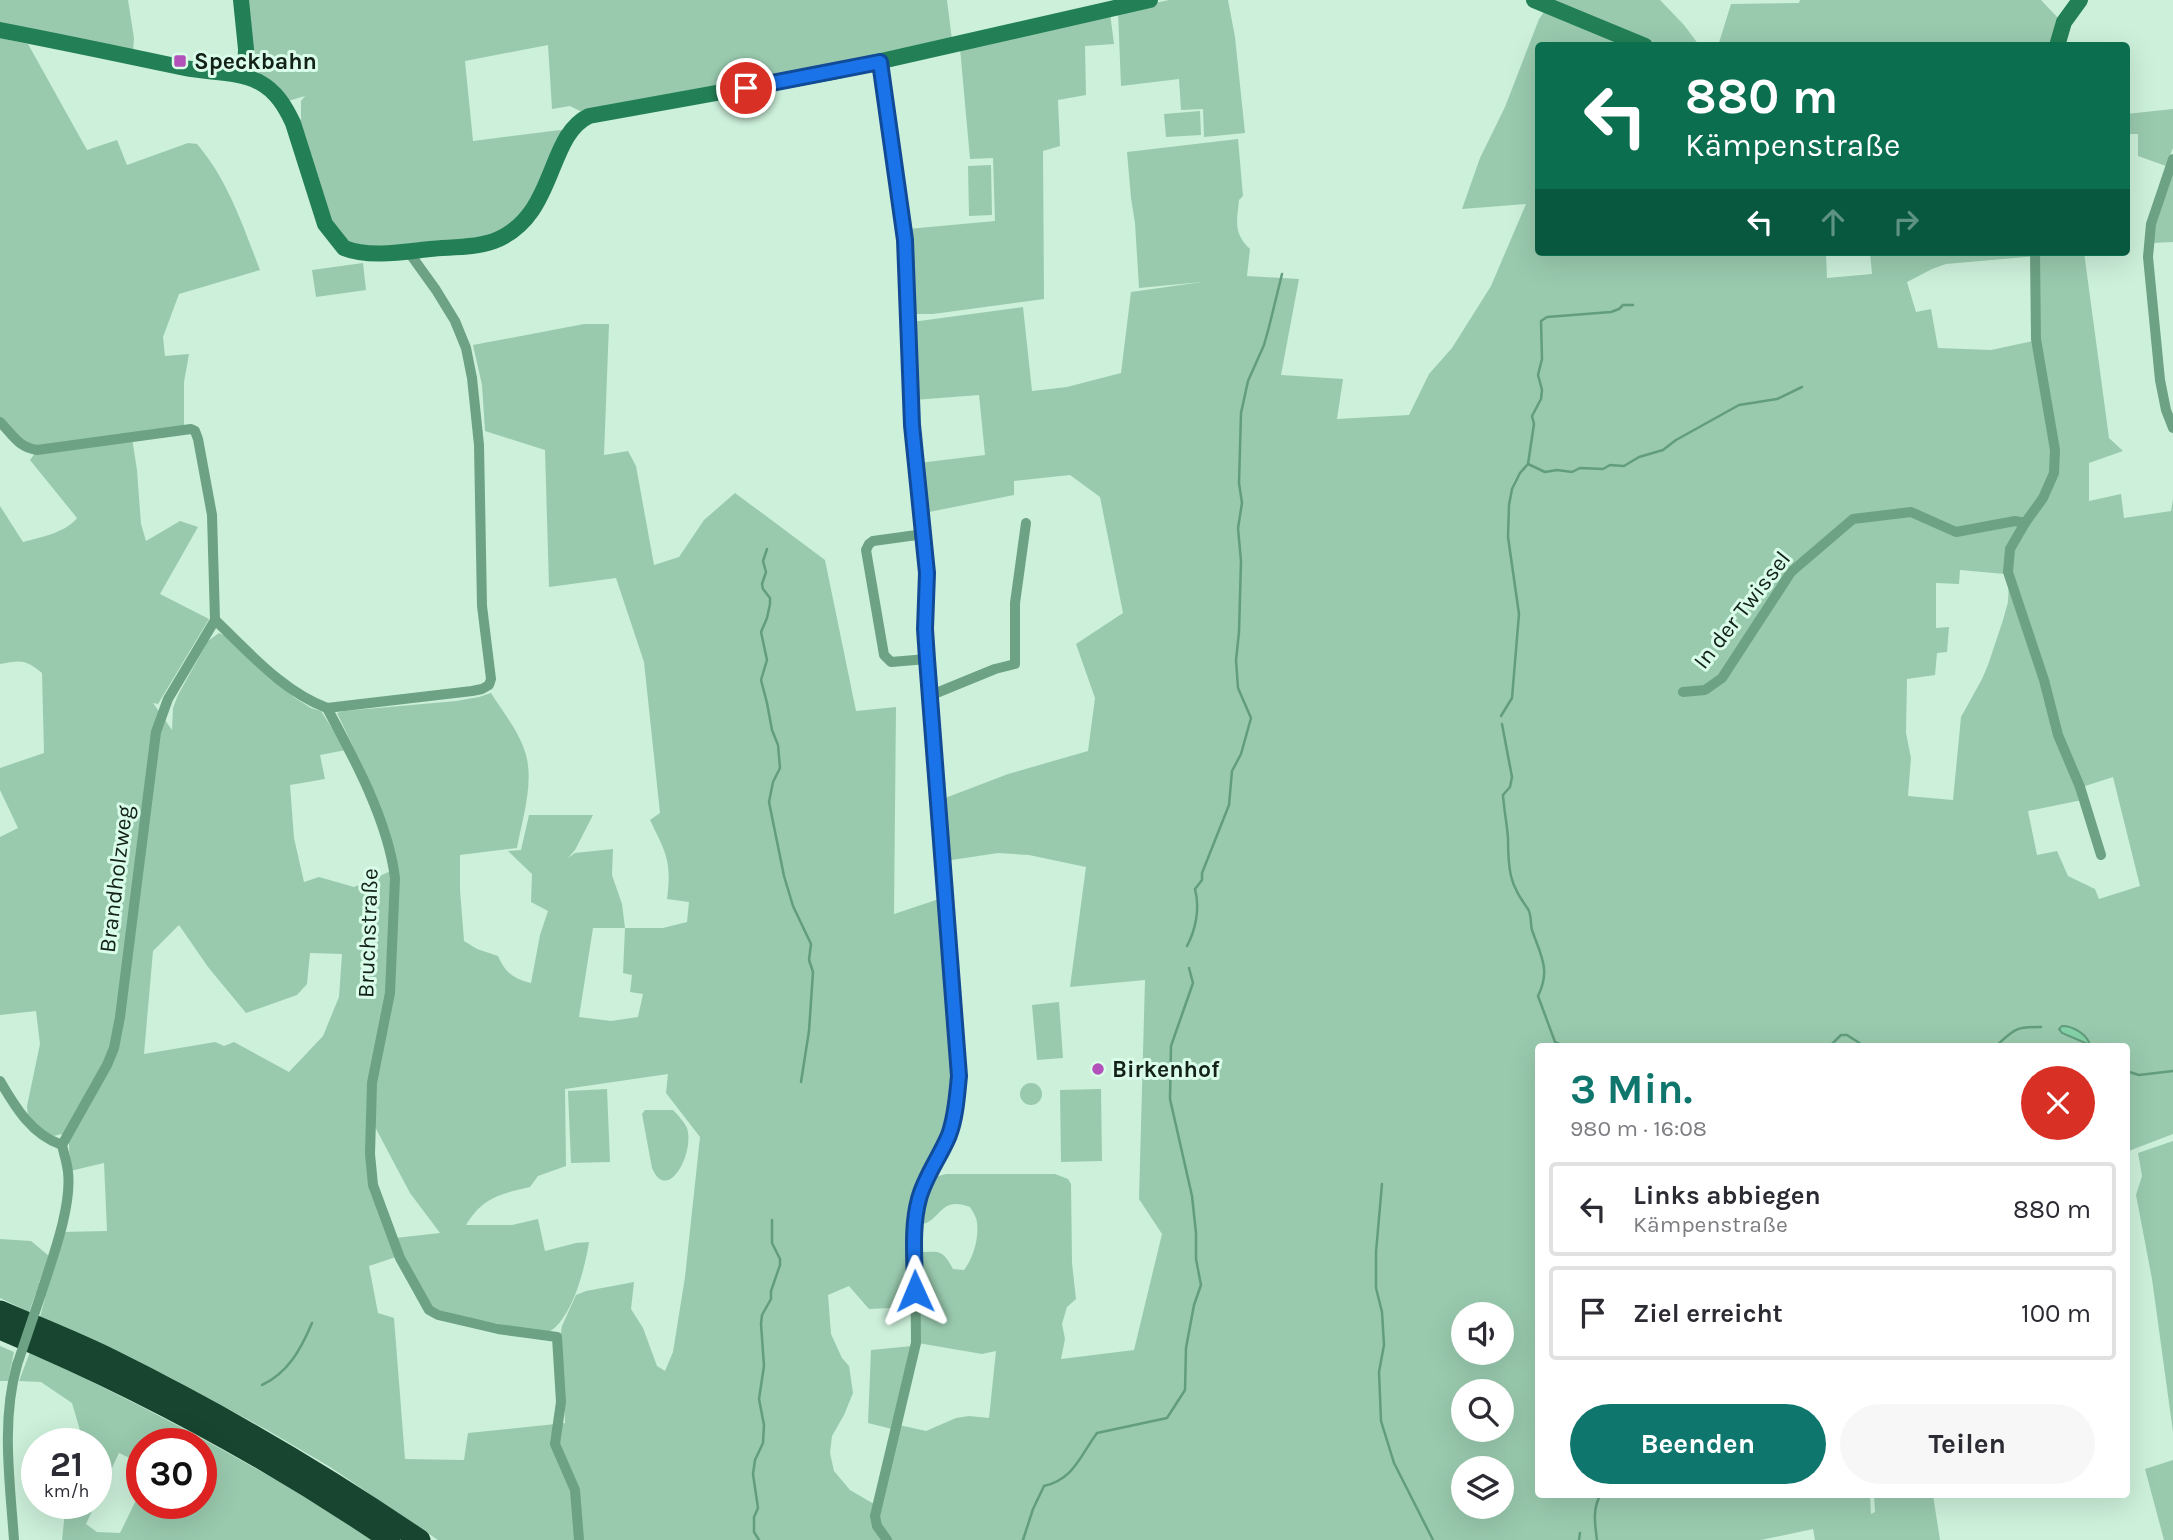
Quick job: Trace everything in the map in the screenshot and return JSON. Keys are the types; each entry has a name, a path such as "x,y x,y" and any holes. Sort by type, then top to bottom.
{"highway":[{"path":"0,1311 109,1359 227,1420 341,1488 420,1540"},
{"path":"0,1329 89,1369 224,1438 298,1480 390,1540"}],"street":[{"path":"241,0 246,49 245,76"},
{"path":"0,30 204,72 245,76 262,84 276,94 286,107 325,224 344,248 359,252 408,251 492,242 509,233 526,218 540,200 573,127 589,116 880,62 1150,0"},
{"path":"1534,0 1635,42"},
{"path":"2058,42 2064,22 2080,0"},
{"path":"880,62 905,240 912,425 927,573 925,629 929,696 959,1076 949,1135 925,1182 916,1213 916,1343 875,1516 877,1525 887,1540"},
{"path":"2173,159 2151,224 2148,257 2160,380 2173,428"},
{"path":"0,422 20,445 26,449 37,450 182,429 195,431 212,515 215,620 287,686 307,699 327,708 482,689 489,685 491,679 482,606 479,445 469,360 464,341 449,309 408,251"},
{"path":"2035,256 2036,339 2055,450 2054,473 2043,498 2010,549 2008,572 2044,680 2058,735 2080,787 2101,855"},
{"name":"In der Twissel","path":"1683,692 1705,690 1722,678 1791,572 1853,519 1911,512 1956,533 2015,521 2025,523"},
{"path":"929,696 995,669 1015,664 1015,603 1026,523"},
{"path":"924,534 873,541 866,550 886,659 891,662 927,659"},
{"name":"Brandholzweg","path":"62,1145 114,1048 158,724 168,699 215,620"},
{"name":"Bruchstraße","path":"327,708 360,769 394,865 390,993 372,1083 370,1154 373,1185 400,1258 429,1310 438,1315 499,1329 557,1337 561,1402 555,1444 575,1490 579,1540"},
{"path":"0,1081 31,1126 52,1142 62,1145 68,1172 68,1192 57,1239 12,1381 8,1448 14,1540"}],"shaded area":[{"path":"0,0 128,0 134,38 133,52 0,23"},
{"path":"246,0 947,0 952,40 935,46 584,113 570,106 552,109 548,45 465,61 473,141 568,129 531,207 497,235 413,247 354,246 336,232 301,123 301,101 305,96 288,101 262,78 253,63"},
{"path":"1169,0 1228,0 1235,37 1245,133 1204,137 1203,109 1181,110 1179,79 1121,86 1118,11"},
{"path":"1548,0 1660,0 1697,42 1649,42"},
{"path":"1800,0 2041,0 2058,18 2054,42 1719,42 1731,4 1799,3"},
{"path":"1544,12 1555,13 1628,42 1535,42 1535,256 1826,256 1827,278 1872,274 1870,256 2037,256 2085,256 2109,438 2123,451 2089,463 2089,501 2121,494 2124,518 2171,511 2173,499 2173,1134 2130,1150 2130,1043 1535,1043 1535,1498 1870,1498 1871,1514 1875,1512 1874,1498 1933,1498 1940,1540 1815,1540 1813,1529 1761,1540 890,1540 881,1526 879,1511 899,1425 926,1431 956,1418 989,1418 996,1351 982,1354 918,1343 918,1252 943,1254 953,1269 964,1270 973,1254 977,1235 974,1213 970,1207 960,1204 946,1207 932,1220 918,1225 924,1193 931,1178 946,1174 1055,1174 1068,1179 1071,1184 1072,1263 1076,1299 1067,1307 1062,1324 1065,1339 1061,1359 1134,1350 1162,1234 1139,1199 1145,980 1070,987 1086,867 1029,855 998,853 945,861 940,800 1008,774 1088,751 1095,698 1076,644 1123,613 1100,497 1070,475 1014,481 1014,495 924,513 919,463 985,455 979,395 914,400 912,322 1023,307 1032,391 1067,387 1121,373 1131,292 1202,282 1139,288 1127,152 1238,139 1243,196 1239,200 1237,226 1241,238 1250,249 1247,276 1299,279 1281,375 1343,379 1337,419 1409,415 1429,374 1452,348 1491,286 1526,204 1462,209 1480,158 1505,107 1539,19","holes":["2037,256 2038,340 1991,350 1938,348 1931,309 1916,312 1907,282 1946,264","2010,559 2010,570 2053,700 2060,734 2082,787 2113,777 2140,886 2099,899 2095,889 2068,876 2057,851 2037,855 2028,811 2082,800 2056,735 2042,680 2009,580 2008,602 1988,665 1961,717 1953,800 1908,796 1911,758 1906,733 1907,679 1935,675 1937,653 1947,652 1949,627 1936,628 1936,583 1959,584 1960,570 2005,574"]},
{"path":"1110,13 1114,44 1085,46 1086,95 1058,100 1060,146 1043,151 1044,299 933,314 914,314 911,311 908,229 995,221 993,158 970,159 960,48"},
{"path":"0,38 28,44 87,150 117,140 127,165 188,143 197,144 218,173 234,204 260,270 179,294 163,337 165,356 189,354 184,382 184,427 28,447 0,420"},
{"path":"2173,109 2173,148 2166,166 2138,156 2138,134 2130,134 2130,114"},
{"path":"1200,111 1201,135 1166,137 1164,114"},
{"path":"991,165 992,215 969,216 968,166"},
{"path":"2173,170 2173,242 2152,243 2154,225"},
{"path":"363,263 366,290 316,297 312,270"},
{"path":"584,324 609,324 604,455 628,451 636,466 654,565 679,557 704,520 735,493 825,560 856,711 896,707 894,914 942,898 955,1076 945,1134 922,1181 915,1204 912,1225 912,1307 869,1309 849,1286 828,1295 831,1334 842,1358 849,1366 853,1393 832,1436 830,1453 834,1471 850,1490 874,1504 872,1522 883,1540 438,1540 330,1467 267,1430 171,1378 40,1317 63,1232 107,1231 104,1163 70,1171 69,1144 61,1134 54,1136 38,1128 28,1117 27,1106 40,1044 36,1011 0,1015 0,837 18,828 0,790 0,768 44,753 42,673 22,662 0,664 0,506 23,542 59,531 77,518 30,460 35,453 132,438 141,524 146,541 180,521 198,527 160,594 209,619 158,704 153,703 172,730 173,708 178,695 208,641 219,633 233,640 295,698 321,711 346,750 320,755 325,779 290,785 294,838 304,882 319,877 354,887 391,871 393,895 387,1001 367,1094 368,1181 396,1257 369,1266 378,1313 394,1318 405,1459 464,1460 468,1433 565,1423 560,1337 576,1295 586,1291 634,1282 631,1309 643,1328 657,1366 665,1371 673,1352 685,1277 700,1137 666,1093 668,1074 565,1089 566,1166 538,1176 530,1187 493,1198 479,1208 466,1225 512,1225 538,1219 545,1251 589,1242 581,1279 570,1306 556,1327 547,1333 434,1310 399,1251 395,1238 440,1233 410,1193 374,1125 375,1086 394,992 398,875 364,769 337,713 456,701 491,693 520,739 528,766 528,790 517,848 460,855 464,941 498,956 514,977 531,983 540,935 548,911 531,902 532,874 508,851 521,850 529,815 593,815 568,858 575,853 613,849 612,875 622,904 625,928 663,928 687,922 689,902 667,899 668,866 650,820 660,813 644,662 616,578 549,587 545,450 485,431 482,385 473,345","holes":["179,925 208,967 246,1013 297,995 307,984 310,953 342,954 339,997 323,1036 289,1072 234,1042 224,1046 215,1042 144,1054 153,951","593,928 625,928 623,973 632,975 630,992 643,994 638,1017 611,1021 579,1017"]},
{"path":"1059,1002 1063,1058 1037,1060 1032,1005"},
{"path":"2062,1026 2071,1027 2086,1037 2089,1043 2062,1033 2059,1029"},
{"path":"1031,1083 1039,1086 1042,1094 1039,1102 1031,1105 1023,1102 1020,1094 1023,1086"},
{"path":"607,1089 610,1162 571,1163 568,1091"},
{"path":"1101,1089 1102,1161 1061,1162 1060,1090"},
{"path":"645,1110 673,1110 687,1128 687,1150 683,1162 672,1178 665,1181 658,1178 652,1168 642,1114"},
{"path":"2173,1141 2173,1432 2152,1279 2136,1195 2142,1176 2138,1153"},
{"path":"0,1239 31,1241 49,1256 29,1312 0,1298"},
{"path":"0,1346 14,1352 8,1381 0,1381"},
{"path":"912,1346 892,1429 868,1423 871,1350"},
{"path":"30,1352 183,1428 126,1428 126,1456 119,1453 112,1468 112,1428 79,1428 72,1403 41,1382 19,1381"},
{"path":"217,1446 344,1520 372,1540 62,1540 64,1519 88,1519 86,1524 97,1532 120,1533 127,1519 217,1519"},
{"path":"2173,1460 2173,1540 2164,1540 2145,1469"}],"waterway":[{"path":"1187,946 1196,918 1195,889 1202,880 1202,873 1229,805 1232,771 1241,754 1251,718 1238,688 1236,660 1241,561 1238,528 1242,503 1239,483 1241,413 1248,381 1264,345 1282,274"},
{"path":"1501,716 1512,698 1519,614 1508,537 1509,505 1512,489 1528,464 1534,424 1532,416 1541,399 1542,390 1538,375 1542,359 1541,321 1547,317 1611,312 1623,305 1633,305"},
{"path":"1528,464 1545,472 1624,466 1639,457 1663,450 1739,405 1777,399 1802,387"},
{"path":"767,549 763,561 766,572 762,584 770,598 770,604 761,632 767,660 761,680 778,745 780,768 773,782 769,802 784,876 793,906 811,944 809,960 813,972 809,1031 801,1082"},
{"path":"1502,724 1512,777 1510,787 1503,795 1510,871 1516,890 1529,912 1541,955 1544,978 1538,996 1557,1043"},
{"path":"1023,1540 1044,1486 1063,1478 1081,1458 1097,1433 1167,1418 1185,1390 1186,1348 1194,1305 1201,1285 1196,1259 1192,1196 1170,1099 1171,1046 1193,983 1189,968"},
{"path":"1999,1043 2015,1030 2041,1027"},
{"path":"1833,1043 1841,1035 1847,1035 1859,1043"},
{"path":"2130,1072 2139,1075 2173,1071"},
{"path":"1382,1184 1376,1252 1376,1288 1382,1312 1384,1345 1379,1372 1381,1421 1394,1463 1433,1540"},
{"path":"759,1540 754,1532 754,1517 758,1508 753,1474 755,1460 763,1443 764,1425 759,1399 764,1366 761,1324 780,1265 772,1243 772,1220"},
{"path":"262,1385 279,1374 293,1359 312,1323"},
{"path":"1597,1540 1595,1511 1599,1498"},
{"path":"1579,1540 1580,1533"}],"place":[{"name":"Speckbahn","path":"180,61"},
{"name":"Birkenhof","path":"1098,1069"}],"route":[{"path":"746,88 880,62 904,228 912,425 927,573 925,629 959,1076 949,1135 929,1172 918,1201 915,1225 915,1291"}]}
